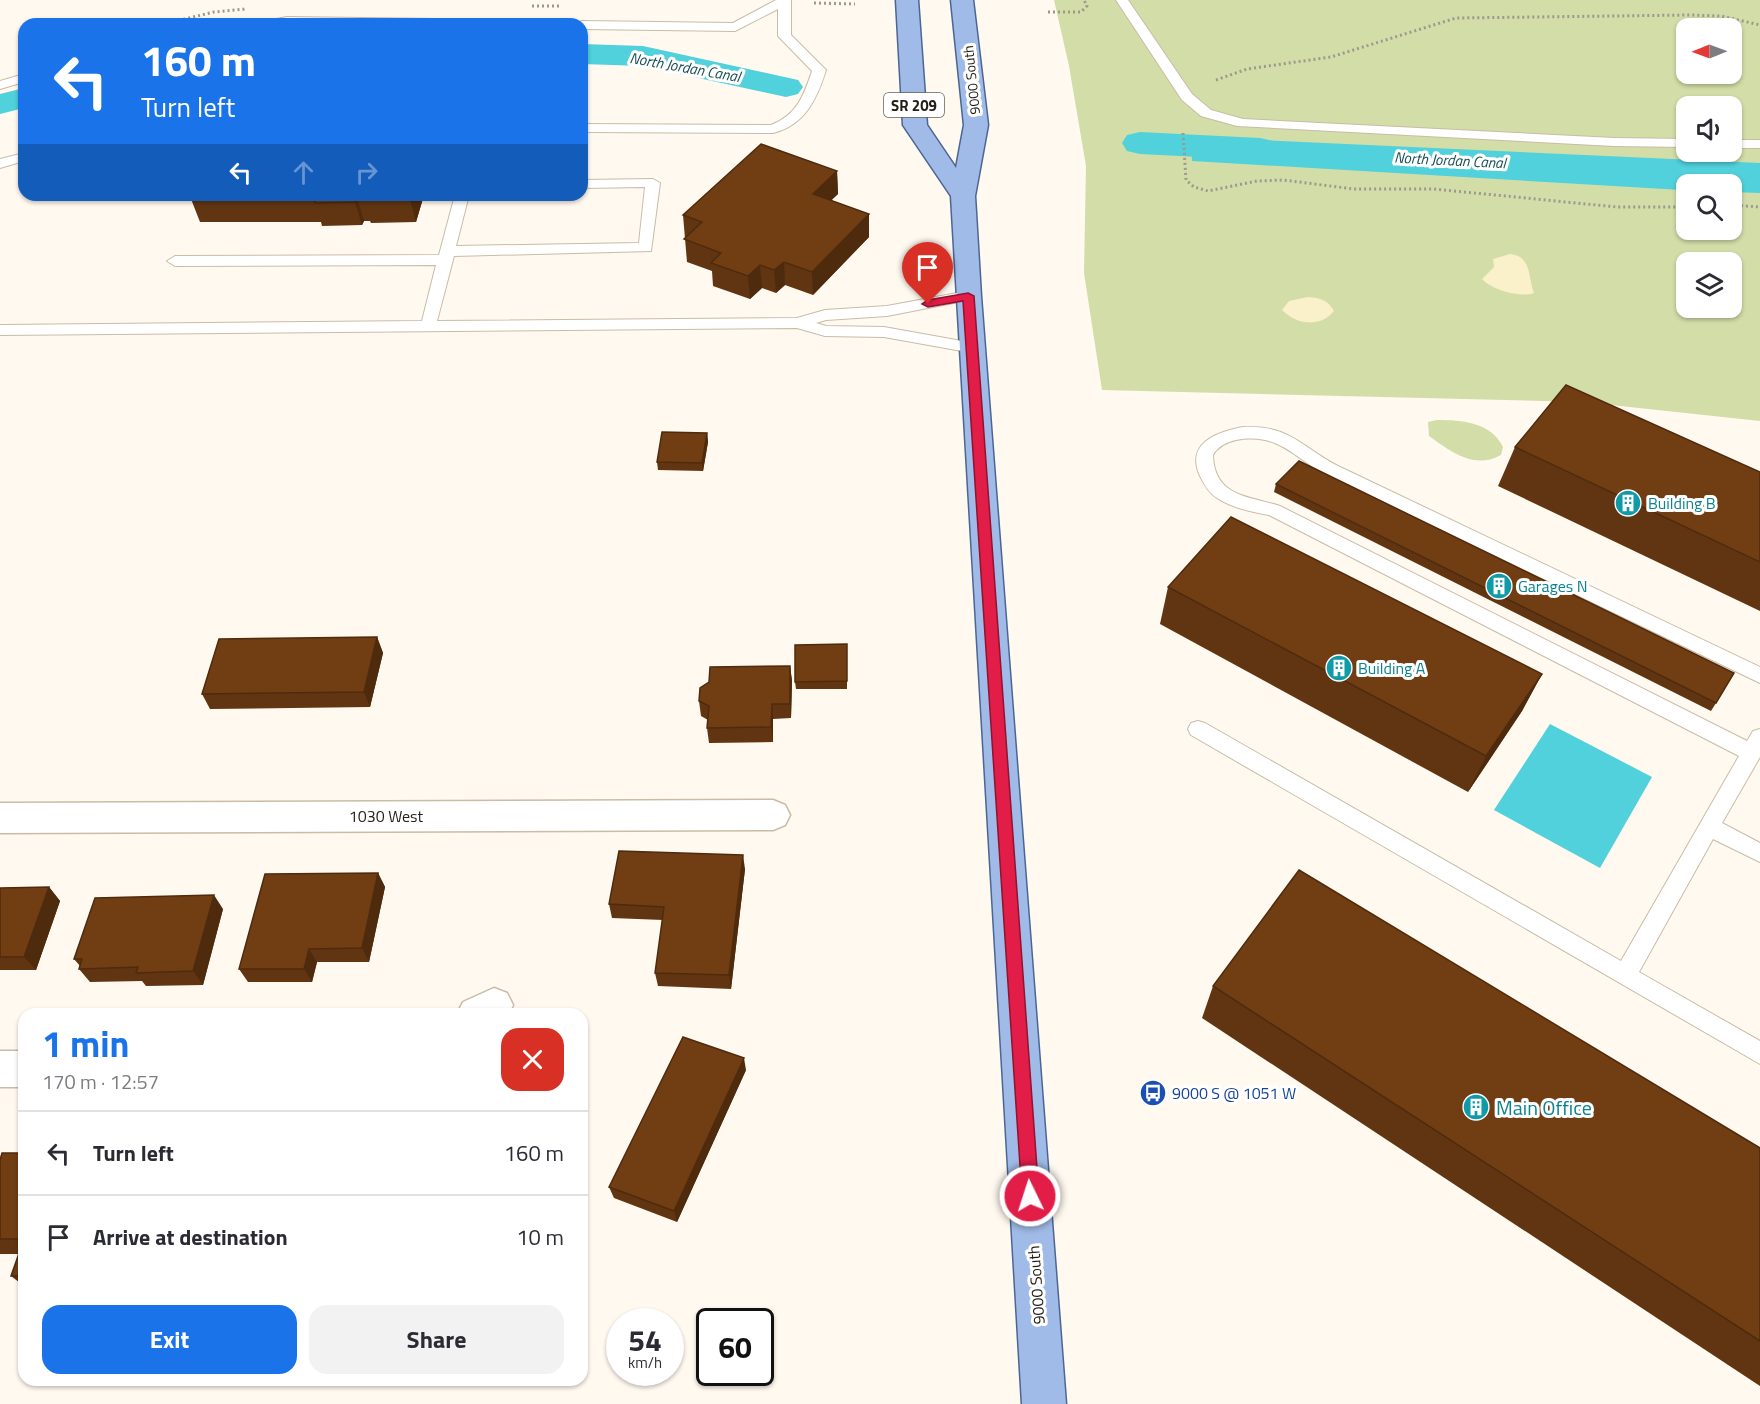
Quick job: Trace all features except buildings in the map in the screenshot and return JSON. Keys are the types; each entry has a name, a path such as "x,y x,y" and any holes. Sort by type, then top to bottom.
{"main road":[{"name":"SR 209","path":"908,0 915,125 963,196"},
{"name":"9000 South","path":"962,0 976,125 963,196 968,296 1044,1404"}],"street":[{"name":"1030 West","path":"0,818 773,815"},
{"path":"0,1069 18,1069"}],"lane":[{"path":"1122,0 1187,98 1206,113 1242,123 1614,142 1676,143"},
{"path":"588,25 735,27 784,1 785,36 819,70 810,100 790,124 772,129 588,128"},
{"path":"0,84 18,80"},
{"path":"1742,144 1760,144"},
{"path":"0,164 18,159"},
{"path":"175,261 446,256 646,248 653,183 588,184"},
{"path":"428,327 460,201"},
{"path":"0,330 798,323 825,315 887,311 968,296"},
{"path":"798,323 825,331 884,332 973,348"},
{"path":"1625,975 1756,745 1274,510 1234,500 1218,490 1208,476 1204,459 1210,445 1227,435 1251,432 1276,435 1300,447 1318,462 1344,476 1760,676"},
{"path":"1198,729 1760,1053"},
{"path":"1710,827 1760,853"}],"path":[{"path":"1048,12 1081,12 1087,6 1084,0"},
{"path":"1676,207 1617,207 1434,189 1354,189 1283,180 1257,181 1208,191 1194,187 1186,180 1182,111 1187,98 1212,82 1247,69 1331,57 1456,18 1691,15 1721,16 1760,25"},
{"path":"1742,206 1760,207"}],"green space":[{"path":"1054,0 1760,0 1760,421 1583,402 1102,390 1084,273 1086,166 1069,66"},
{"path":"1437,420 1466,422 1483,427 1498,439 1503,447 1501,455 1491,459 1472,460 1454,453 1429,436 1428,422"}],"sand":[{"path":"1510,254 1526,263 1534,293 1507,292 1493,287 1482,279 1494,267 1493,259"},
{"path":"1308,297 1323,300 1334,311 1322,320 1308,323 1294,319 1282,310 1289,301"}],"water":[{"path":"1191,137 1676,159 1676,162 1760,163 1760,193 1742,192 1742,174 1676,174 1676,190 1192,161"},
{"path":"1550,724 1652,777 1600,868 1494,810"}],"waterway":[{"name":"North Jordan Canal","path":"588,54 643,56 786,87"},
{"name":"North Jordan Canal","path":"0,104 18,100"},
{"name":"North Jordan Canal","path":"1140,143 1260,149"}],"place":[{"name":"Building B","path":"1628,503"},
{"name":"Garages N","path":"1499,586"},
{"name":"Building A","path":"1339,668"},
{"name":"9000 S @ 1051 W","path":"1153,1093"},
{"name":"Main Office","path":"1476,1107"}],"route":[{"path":"928,304 968,296 1030,1196"}]}
